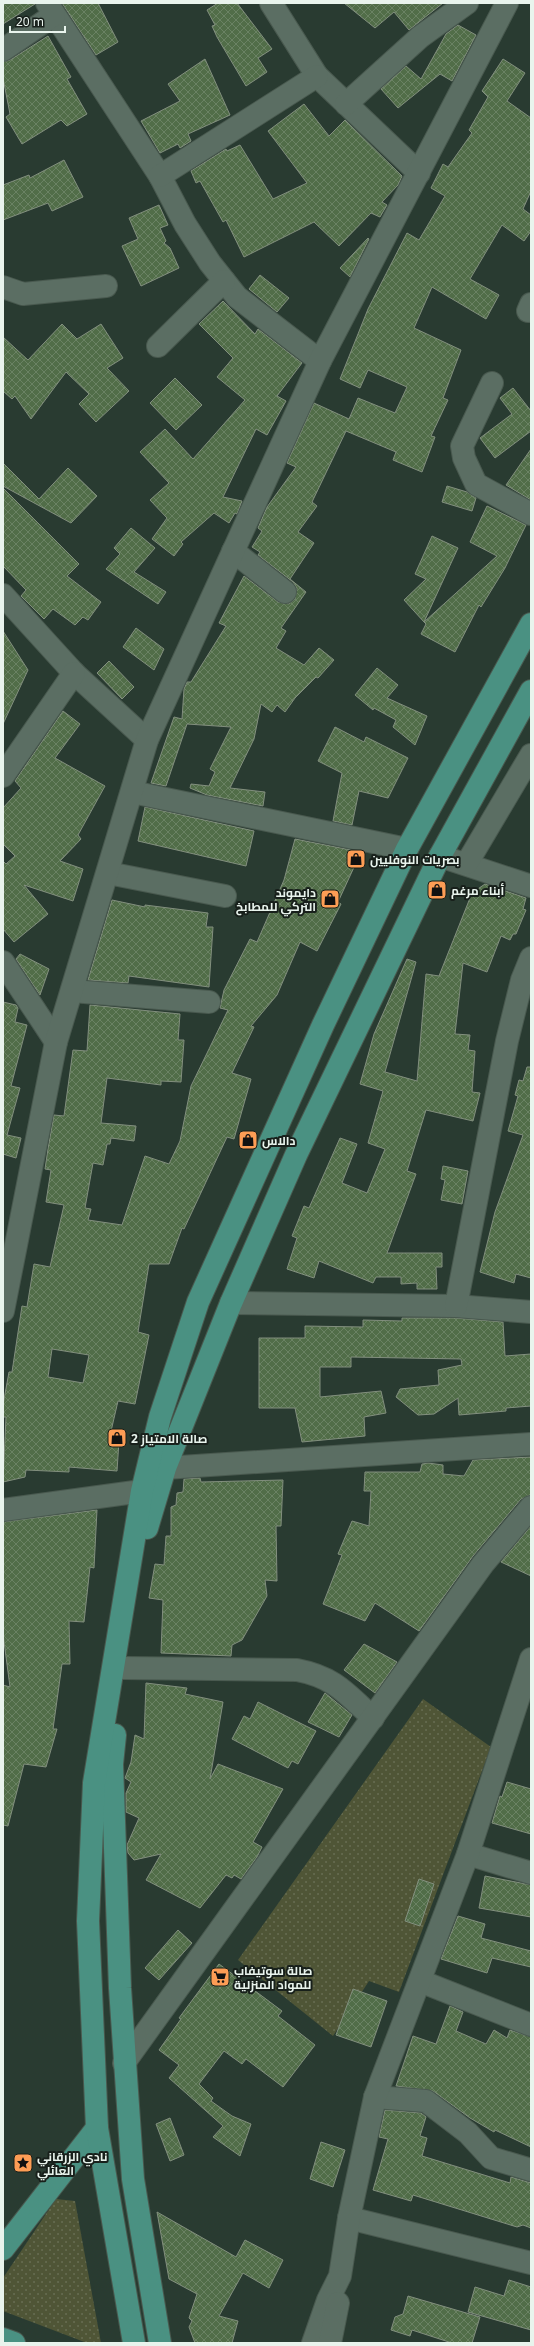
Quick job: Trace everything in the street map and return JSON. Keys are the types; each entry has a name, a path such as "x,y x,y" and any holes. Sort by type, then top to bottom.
{"main road":[{"path":"134,2343 96,2128 88,1921 94,1783 142,1490 160,1417 198,1302 323,1025 407,849 531,624"},
{"path":"160,2343 133,2179 124,2063 112,1764 132,1581 165,1468 231,1303 296,1155 440,856 531,691"},
{"path":"270,1142 296,1155"},
{"path":"3,2249 96,2128"},
{"path":"3,2339 14,2343"}],"street":[{"path":"271,3 317,76 419,173"},
{"path":"346,104 420,37 467,3"},
{"path":"3,1311 56,1042 147,740 320,361 507,3"},
{"path":"3,50 50,9 160,176 185,224 224,281 237,297 320,361"},
{"path":"160,176 317,76"},
{"path":"158,346 224,281"},
{"path":"3,287 23,294 106,286"},
{"path":"492,383 462,446 464,458 476,484 531,514"},
{"path":"233,550 285,592"},
{"path":"3,595 74,673 147,740"},
{"path":"3,776 74,673"},
{"path":"467,863 531,755"},
{"path":"132,792 407,849"},
{"path":"440,856 529,882"},
{"path":"108,873 225,896"},
{"path":"456,1306 506,1042 522,980 531,958"},
{"path":"3,962 56,1042"},
{"path":"72,991 209,1002"},
{"path":"231,1303 456,1306 531,1312"},
{"path":"165,1468 531,1444"},
{"path":"3,1510 142,1490"},
{"path":"124,2063 483,1564 531,1507"},
{"path":"330,2343 338,2310 340,2276 349,2218 375,2097 468,1854 525,1698 531,1659"},
{"path":"123,1668 297,1670 318,1674 334,1682 373,1718"},
{"path":"468,1854 531,1872"},
{"path":"420,1981 531,2025"},
{"path":"375,2097 426,2101 468,2133 492,2158 531,2170"},
{"path":"349,2218 531,2262"},
{"path":"313,2343 328,2300 340,2276"}],"green space":[{"path":"423,1699 491,1747 399,1992 369,1981 333,2036 238,1960"},
{"path":"56,2199 75,2201 101,2343 87,2343 3,2311 3,2278"}],"building":[{"path":"3,3 35,3 35,4 3,24"},
{"path":"62,3 98,3 118,42 96,55"},
{"path":"218,3 237,3 272,49 258,58 267,72 246,86 212,26 215,25 207,10"},
{"path":"344,3 443,3 409,30 394,12 375,28"},
{"path":"458,25 476,35 452,81 440,74 398,108 381,89 406,66 421,79 446,34"},
{"path":"48,36 71,77 67,79 87,114 67,126 61,120 22,144 6,117 10,114 3,78 3,62 10,60"},
{"path":"205,59 230,115 188,134 191,141 180,148 178,144 160,153 141,121 180,101 168,84"},
{"path":"503,59 525,73 507,101 531,118 531,191 523,209 531,215 531,231 524,241 502,225 470,279 499,295 486,319 432,287 414,328 461,350 443,398 448,400 431,436 435,437 422,472 393,460 396,452 346,431 312,502 317,506 298,532 314,543 290,579 306,592 281,628 286,631 276,648 304,665 319,648 334,660 318,678 316,677 295,698 285,712 277,705 272,712 261,704 254,739 230,788 265,792 263,806 207,795 190,788 191,784 209,786 215,772 210,769 231,727 187,724 166,786 151,783 174,717 182,719 184,689 187,682 191,682 226,626 219,623 244,576 278,602 289,604 295,599 297,588 293,582 258,555 260,552 252,547 262,531 258,528 267,507 296,467 287,463 314,403 349,419 358,398 395,413 407,387 368,370 360,388 340,379 368,309 407,233 419,240 445,196 431,188 443,164 448,167 472,133 469,130 488,97 482,91"},
{"path":"304,104 329,136 345,120 402,176 398,185 382,202 387,205 380,217 371,213 339,246 314,222 244,257 226,220 223,222 200,181 196,183 191,171 226,149 227,151 240,145 273,199 307,183 268,131"},
{"path":"64,160 83,197 52,211 48,203 3,220 3,185 29,175 30,178"},
{"path":"159,205 168,225 160,228 166,241 164,243 170,248 179,268 141,286 122,246 138,239 129,218"},
{"path":"368,238 369,239 350,277 340,268"},
{"path":"260,275 289,298 277,312 249,289"},
{"path":"223,301 255,334 258,329 302,363 277,396 286,401 267,435 256,429 223,497 242,501 237,514 235,513 229,523 214,513 181,542 183,544 174,556 152,539 167,518 150,500 169,483 140,452 165,429 193,459 245,400 217,377 233,358 199,324"},
{"path":"62,324 77,339 101,324 123,358 107,368 129,391 96,422 79,404 89,394 66,372 31,419 15,396 12,399 3,391 3,337 28,360"},
{"path":"175,378 202,405 176,430 150,403"},
{"path":"513,388 531,411 531,431 495,458 480,438 512,414 500,398"},
{"path":"531,449 531,500 506,485"},
{"path":"3,463 39,499 68,468 97,496 71,523 3,486"},
{"path":"447,486 467,492 476,498 472,511 442,502"},
{"path":"3,488 79,564 67,576 101,602 88,620 83,617 75,625 53,609 44,619 21,596 26,590 3,566"},
{"path":"487,506 526,525 505,568 481,607 479,605 455,652 421,634 426,624 424,622 497,556 470,542"},
{"path":"131,528 155,548 134,572 166,592 158,604 106,569 120,554 114,548"},
{"path":"432,536 458,548 424,622 404,600 426,579 415,574"},
{"path":"136,628 164,649 154,670 123,647"},
{"path":"3,631 28,670 3,724"},
{"path":"109,661 134,687 122,699 97,673"},
{"path":"377,668 398,685 387,698 427,716 415,745 393,727 396,720 374,708 373,710 355,695"},
{"path":"63,711 80,724 55,758 105,786 78,835 81,839 60,861 83,869 73,901 24,885 48,914 14,942 3,929 3,861 6,864 15,856 3,844 3,808 21,788 15,781"},
{"path":"335,727 364,742 366,737 408,758 388,798 359,791 352,825 333,821 342,773 318,761"},
{"path":"145,807 254,831 246,866 138,841"},
{"path":"295,839 361,852 338,902 341,904 317,951 300,942 277,995 251,1026 254,1027 232,1073 251,1079 234,1139 227,1137 184,1229 182,1228 169,1264 149,1264 138,1332 149,1335 135,1404 118,1401 109,1440 119,1441 117,1471 69,1467 69,1472 26,1470 25,1477 3,1482 6,1417 3,1417 3,1405 9,1372 12,1372 22,1306 27,1307 34,1264 50,1267 64,1205 46,1202 51,1170 45,1169 54,1115 64,1116 73,1050 87,1051 90,1005 180,1014 178,1040 184,1040 181,1082 161,1081 161,1085 107,1078 101,1123 136,1126 134,1141 111,1138 110,1144 107,1144 103,1165 93,1163 85,1208 91,1209 88,1220 122,1225 145,1156 169,1164 180,1141 191,1086 228,1010 220,1008 224,990 250,939 257,942 284,880","holes":["52,1349 89,1355 83,1383 48,1377"]},
{"path":"485,884 526,898 523,909 526,910 516,934 513,934 510,940 501,936 487,972 463,963 455,1034 470,1035 468,1050 475,1051 472,1092 480,1093 473,1121 426,1110 407,1171 416,1174 387,1253 442,1253 442,1267 436,1267 437,1289 417,1289 417,1283 401,1284 401,1277 376,1277 373,1283 319,1261 314,1278 287,1269 297,1238 292,1236 304,1206 309,1208 340,1138 357,1144 342,1183 367,1193 385,1149 368,1143 383,1091 360,1084 374,1034 407,959 416,962 385,1072 417,1081 426,974 439,976 472,893"},
{"path":"112,900 145,907 145,905 208,913 206,927 213,927 209,987 129,976 128,983 88,980"},
{"path":"20,954 49,969 40,995 16,959"},
{"path":"3,1002 16,1005 18,1008 15,1022 27,1025 11,1086 20,1088 7,1135 21,1138 16,1158 3,1154"},
{"path":"527,1067 531,1067 531,1278 516,1274 514,1283 480,1272 495,1212 523,1135 508,1131 518,1096 515,1095 519,1080 523,1081"},
{"path":"443,1166 468,1171 462,1204 441,1200 445,1180 441,1179"},
{"path":"402,1318 455,1318 503,1322 505,1356 531,1354 531,1406 506,1408 506,1411 459,1415 458,1398 434,1414 418,1415 396,1397 400,1389 439,1385 438,1370 462,1365 461,1359 351,1357 351,1367 320,1367 320,1397 381,1391 386,1413 364,1417 365,1436 302,1442 295,1408 259,1408 259,1338 305,1338 305,1326 363,1327 363,1320 402,1321"},
{"path":"531,1457 531,1495 521,1499 473,1556 419,1631 375,1603 365,1621 323,1604 342,1555 338,1554 352,1521 369,1526 371,1491 364,1491 365,1472 420,1472 422,1464 428,1463 443,1465 443,1474 464,1476 473,1460"},
{"path":"200,1478 201,1482 283,1480 281,1526 276,1526 277,1581 265,1580 267,1596 242,1640 232,1645 231,1656 161,1653 163,1600 149,1598 155,1564 164,1565 166,1536 171,1536 171,1507 176,1505 177,1493 183,1492 184,1479"},
{"path":"97,1510 94,1568 90,1567 84,1622 69,1621 70,1664 62,1664 53,1729 57,1729 46,1767 24,1764 8,1826 3,1825 3,1685 10,1687 3,1634 3,1522"},
{"path":"531,1526 531,1576 501,1562"},
{"path":"364,1644 397,1662 375,1693 344,1670"},
{"path":"146,1683 187,1688 185,1694 223,1702 210,1779 218,1764 283,1789 253,1842 262,1847 257,1857 241,1879 234,1875 232,1878 226,1875 200,1908 146,1880 161,1854 134,1860 128,1853 127,1845 139,1818 126,1812 126,1793 131,1782 125,1778 131,1762 135,1735 144,1739"},
{"path":"325,1693 352,1715 339,1737 308,1722"},
{"path":"258,1702 316,1731 298,1764 292,1761 288,1768 232,1739 244,1716 250,1719"},
{"path":"507,1782 531,1789 531,1834 492,1823 500,1796 502,1797"},
{"path":"485,1876 531,1885 531,1917 479,1908"},
{"path":"419,1879 434,1884 420,1926 405,1921"},
{"path":"458,1916 485,1924 481,1938 531,1951 531,1967 492,1958 487,1973 441,1959"},
{"path":"178,1930 192,1943 159,1980 145,1968"},
{"path":"219,1964 282,2011 278,2016 315,2045 283,2087 246,2059 242,2064 224,2051 199,2084 213,2098 211,2101 232,2116 251,2124 240,2156 213,2137 223,2126 169,2078 179,2065 159,2050 181,2019 179,2018"},
{"path":"353,1989 387,2001 371,2047 336,2035"},
{"path":"450,2006 463,2012 456,2031 486,2044 494,2030 507,2038 510,2030 531,2037 531,2147 495,2130 494,2132 470,2118 433,2091 396,2086 413,2036 436,2044"},
{"path":"385,2110 421,2113 426,2117 420,2136 427,2138 422,2156 510,2183 511,2177 531,2183 531,2228 523,2225 517,2227 413,2195 411,2201 373,2190 388,2139 379,2137"},
{"path":"170,2118 184,2155 170,2161 156,2124"},
{"path":"321,2142 345,2150 333,2187 310,2179"},
{"path":"157,2212 236,2257 245,2240 283,2260 269,2288 243,2273 219,2316 238,2321 232,2343 195,2343 189,2327 192,2321 189,2318 197,2294 169,2279"},
{"path":"509,2280 531,2287 531,2330 468,2312 475,2287 504,2296"},
{"path":"408,2296 480,2317 472,2343 452,2343 412,2330 410,2336 391,2330 395,2317 403,2314"}],"place":[{"name":"بصريات النوفليين","path":"356,859"},
{"name":"أبناء مرغم","path":"437,890"},
{"name":"دايموند التركي للمطابخ","path":"330,899"},
{"name":"دالاس","path":"248,1140"},
{"name":"صالة الامتياز 2","path":"117,1438"},
{"name":"صالة سوتيفاب للمواد المنزلية","path":"220,1977"},
{"name":"نادي الزرقاني العائلي","path":"23,2163"}]}
